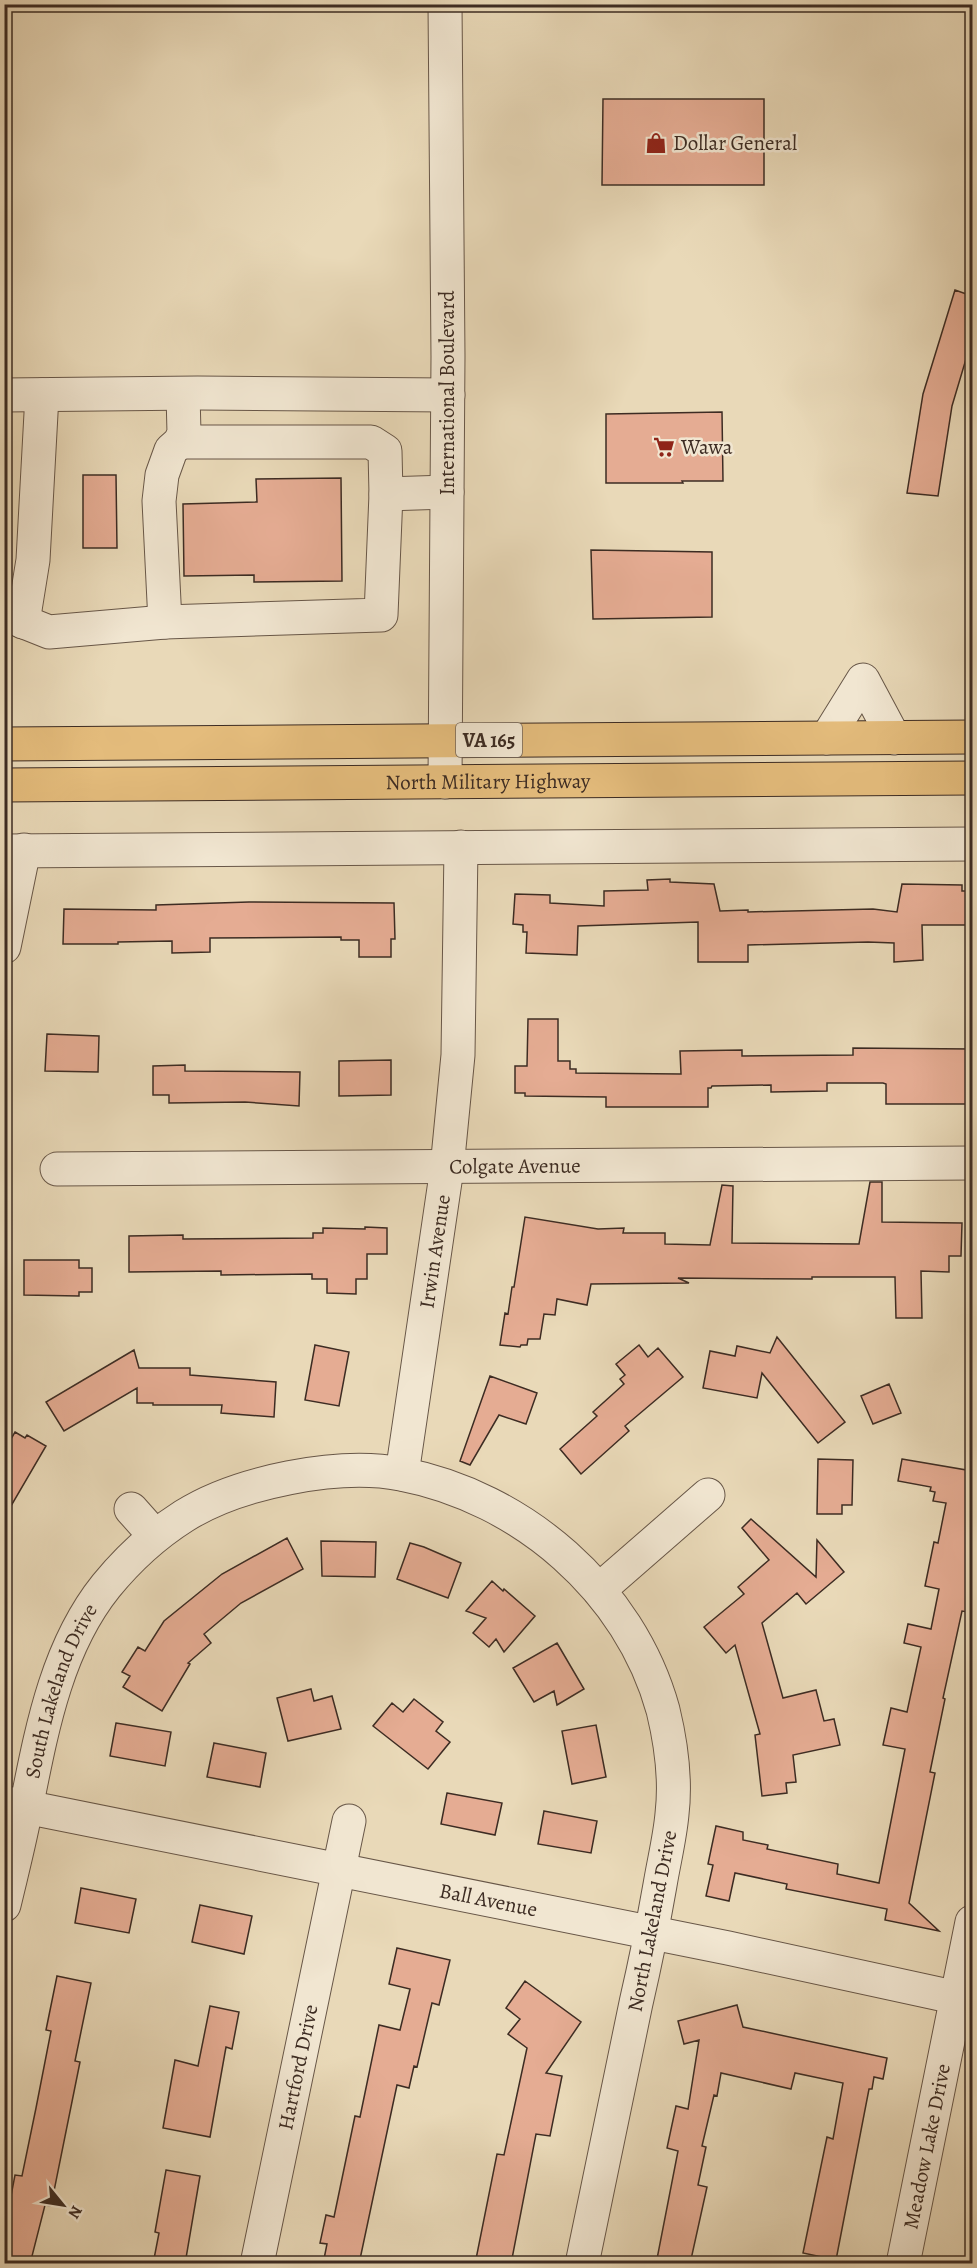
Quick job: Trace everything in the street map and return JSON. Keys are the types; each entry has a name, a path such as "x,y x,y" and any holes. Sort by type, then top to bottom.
{"main road":[{"name":"North Military Highway","path":"4,744 972,737"},
{"name":"North Military Highway","path":"4,785 972,778"}],"street":[{"name":"International Boulevard","path":"445,4 448,395 445,782"},
{"path":"165,622 160,492 162,475 171,450 180,442 184,434 183,394"},
{"path":"4,395 448,395"},
{"path":"42,395 33,560 14,619 49,632 165,622 381,615 386,494 385,451 371,442 180,442"},
{"path":"386,494 447,492"},
{"path":"827,738 863,680 894,738"},
{"path":"4,947 14,851 972,844"},
{"name":"Irwin Avenue","path":"402,1474 447,1168 458,1055 461,847"},
{"name":"Colgate Avenue","path":"57,1169 972,1163"},
{"name":"South Lakeland Drive","path":"4,1905 16,1804 36,1755 49,1704 67,1654 86,1616 105,1587 133,1556 155,1536 187,1514 233,1494 282,1479 332,1472 402,1474"},
{"name":"North Lakeland Drive","path":"402,1474 442,1484 476,1497 530,1527 565,1555 599,1590 628,1630 648,1669 663,1710 671,1753 672,1814 651,1934 582,2264"},
{"path":"599,1590 708,1495"},
{"path":"131,1509 155,1536"},
{"name":"Ball Avenue","path":"16,1804 338,1871 728,1948 965,1999"},
{"name":"Hartford Drive","path":"257,2264 349,1821"},
{"name":"Meadow Lake Drive","path":"903,2264 965,1999 972,1922"}],"building":[{"path":"603,99 764,99 764,185 602,185"},
{"path":"955,290 972,296 972,339 952,406 938,496 907,493 923,394"},
{"name":"Wawa","path":"722,412 723,481 606,483 606,414"},
{"path":"83,475 116,475 117,548 83,548"},
{"path":"341,478 342,581 254,582 254,575 184,576 183,504 257,502 256,479"},
{"path":"591,550 712,552 712,617 593,619"},
{"path":"670,879 670,882 714,884 720,911 748,910 748,912 873,909 897,912 902,884 962,885 962,891 972,891 972,925 922,925 923,960 894,962 894,943 868,942 748,945 748,962 698,962 698,922 578,926 577,955 526,953 527,932 523,932 523,925 513,924 515,894 550,895 550,903 604,906 604,891 648,890 647,880"},
{"path":"249,902 394,903 395,939 391,939 391,957 359,957 359,940 341,940 341,937 210,938 210,952 172,953 172,941 63,944 64,909 156,910 156,905"},
{"path":"528,1019 558,1019 558,1061 570,1061 570,1069 576,1069 576,1073 681,1074 680,1051 742,1050 742,1056 853,1055 853,1048 972,1049 972,1104 886,1104 886,1084 883,1083 827,1083 827,1091 771,1092 771,1085 712,1086 708,1088 708,1107 606,1107 606,1097 525,1096 525,1093 515,1093 515,1066 527,1066"},
{"path":"47,1034 99,1036 98,1072 45,1071"},
{"path":"391,1060 391,1095 339,1096 339,1061"},
{"path":"185,1065 185,1071 300,1072 299,1106 245,1102 169,1103 169,1095 153,1095 153,1066"},
{"path":"870,1182 882,1182 882,1222 962,1223 961,1256 949,1256 949,1272 921,1271 922,1318 896,1318 895,1277 678,1278 689,1283 591,1284 587,1305 557,1299 555,1315 544,1314 540,1339 528,1339 527,1345 520,1347 500,1345 505,1313 508,1314 512,1287 514,1287 525,1217 598,1229 624,1228 623,1233 665,1233 665,1244 710,1245 722,1185 733,1186 732,1243 859,1244"},
{"path":"365,1227 387,1228 387,1254 367,1254 367,1279 356,1279 356,1294 327,1293 327,1279 312,1279 312,1274 221,1275 221,1271 129,1272 129,1236 183,1235 183,1239 313,1238 313,1233 323,1233 323,1228 365,1229"},
{"path":"24,1260 79,1260 79,1268 92,1268 92,1292 79,1292 79,1296 24,1295"},
{"path":"777,1337 845,1422 818,1443 762,1373 757,1398 703,1388 710,1351 735,1356 737,1346 770,1353"},
{"path":"315,1345 349,1352 339,1406 305,1400"},
{"path":"639,1345 648,1357 658,1348 683,1377 625,1426 629,1431 581,1474 560,1449 597,1416 593,1412 624,1384 620,1379 625,1375 616,1364"},
{"path":"134,1350 139,1368 190,1368 190,1375 276,1382 274,1417 221,1413 222,1405 137,1403 137,1388 64,1431 46,1402"},
{"path":"490,1376 537,1393 526,1424 499,1415 470,1465 460,1461"},
{"path":"889,1384 901,1413 873,1424 861,1396"},
{"path":"15,1432 25,1438 27,1435 46,1446 4,1518 4,1451"},
{"path":"818,1459 853,1460 852,1505 842,1505 842,1514 817,1514"},
{"path":"902,1459 972,1471 972,1589 968,1612 962,1611 943,1698 945,1699 930,1772 935,1773 909,1903 939,1931 885,1920 887,1909 786,1889 787,1884 735,1873 729,1901 706,1896 713,1865 708,1864 716,1826 743,1832 743,1840 768,1845 767,1849 838,1864 837,1874 879,1883 905,1749 883,1745 891,1708 907,1712 921,1647 904,1643 908,1624 931,1629 939,1589 925,1586 934,1542 938,1543 946,1503 933,1501 935,1492 930,1491 931,1487 898,1481"},
{"path":"751,1519 816,1577 817,1540 844,1572 806,1604 797,1593 762,1623 783,1698 816,1690 824,1721 834,1719 840,1745 793,1755 796,1782 786,1783 787,1793 762,1796 755,1735 760,1734 735,1645 726,1653 704,1627 744,1594 738,1587 769,1560 742,1528"},
{"path":"287,1538 303,1569 241,1603 204,1634 211,1643 188,1663 190,1664 162,1711 123,1687 130,1676 122,1672 138,1647 145,1651 164,1621 222,1574"},
{"path":"321,1541 376,1542 375,1577 322,1576"},
{"path":"410,1543 461,1563 448,1598 397,1579"},
{"path":"492,1581 535,1616 504,1652 496,1639 489,1647 473,1633 486,1618 466,1611"},
{"path":"557,1643 584,1689 557,1705 554,1691 534,1702 513,1668"},
{"path":"311,1689 314,1701 332,1696 341,1729 288,1741 277,1698"},
{"path":"414,1699 443,1722 436,1731 450,1742 428,1769 373,1726 392,1703 403,1712"},
{"path":"116,1723 171,1732 165,1766 110,1756"},
{"path":"596,1725 606,1777 572,1784 562,1731"},
{"path":"214,1743 266,1753 260,1787 207,1777"},
{"path":"447,1793 502,1803 495,1835 441,1824"},
{"path":"544,1811 597,1821 591,1853 538,1844"},
{"path":"81,1888 136,1899 129,1933 75,1923"},
{"path":"200,1905 252,1916 244,1954 192,1942"},
{"path":"397,1948 450,1960 439,2005 432,2003 417,2067 414,2066 409,2088 397,2085 359,2264 347,2264 324,2259 327,2244 320,2243 326,2215 334,2217 355,2116 360,2117 379,2025 400,2030 410,1989 389,1984"},
{"path":"57,1976 91,1983 75,2061 80,2062 51,2206 45,2205 30,2264 4,2264 4,2232 15,2175 22,2176 51,2031 46,2030"},
{"path":"525,1981 581,2022 546,2073 562,2076 550,2136 536,2134 511,2264 475,2264 497,2154 504,2155 527,2048 508,2034 520,2019 506,2008"},
{"path":"737,2005 743,2027 887,2058 883,2079 874,2077 872,2089 869,2089 836,2260 803,2253 827,2137 833,2139 843,2083 795,2073 791,2089 721,2073 717,2096 714,2095 702,2146 706,2147 698,2185 707,2187 690,2264 656,2264 678,2151 667,2148 676,2106 688,2109 699,2040 684,2044 678,2021"},
{"path":"210,2006 239,2012 232,2049 226,2047 210,2137 163,2128 175,2060 198,2066"},
{"path":"166,2170 200,2176 185,2264 153,2264 159,2233 155,2232"}],"place":[{"name":"Dollar General","path":"656,143"},
{"name":"Wawa","path":"664,447"}]}
